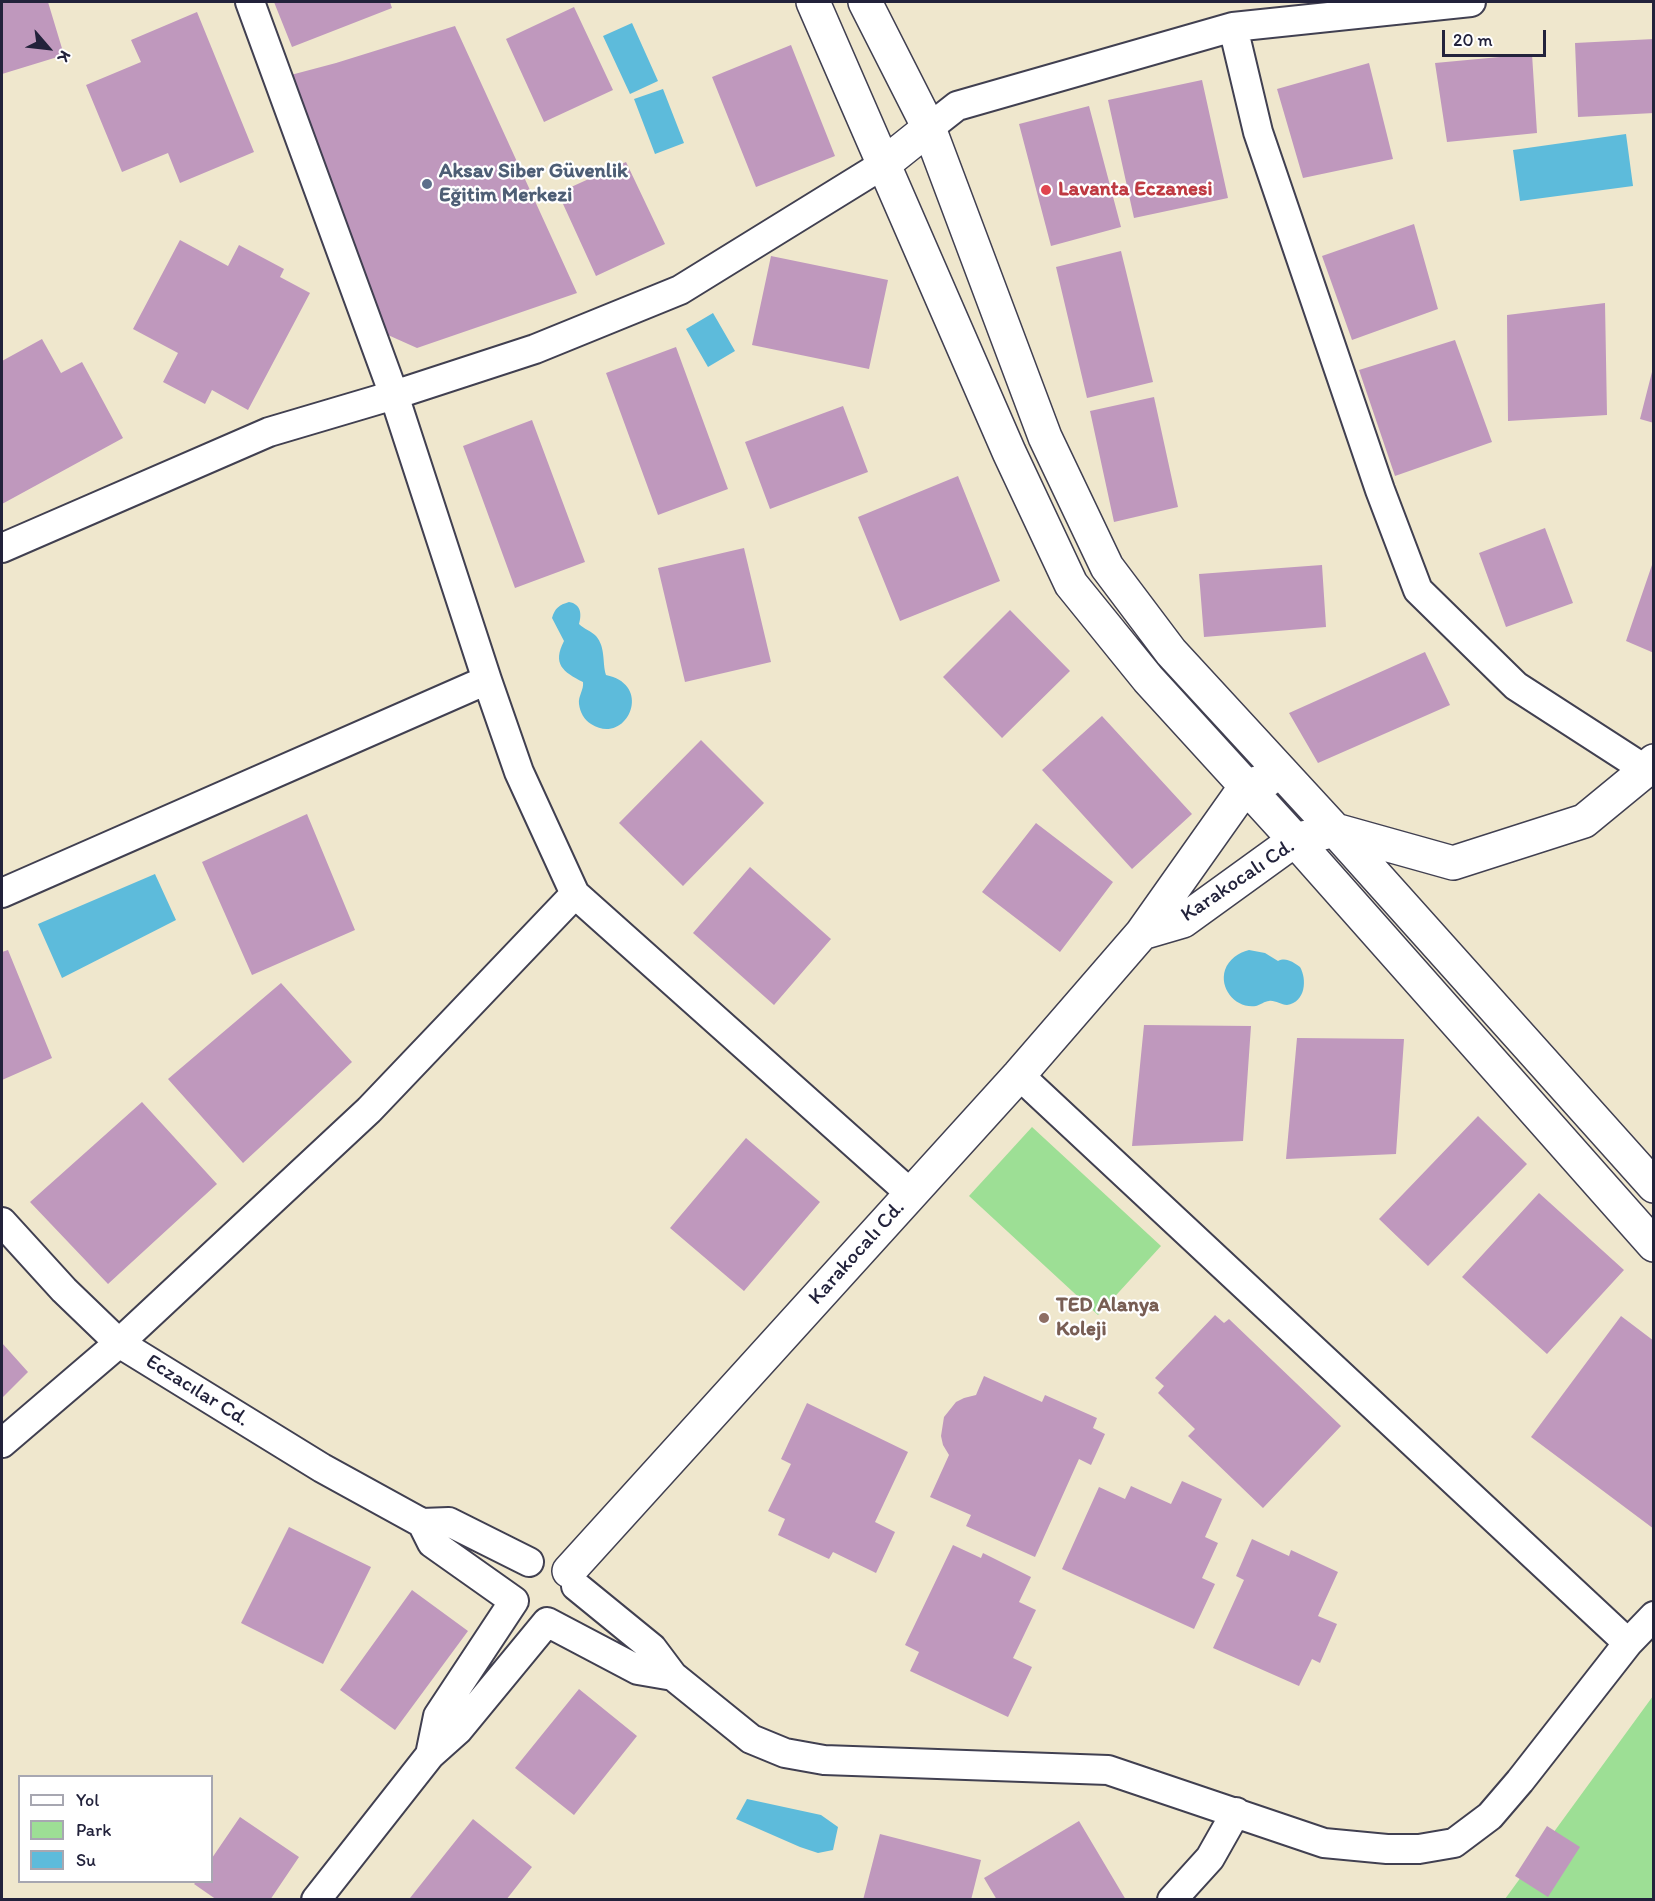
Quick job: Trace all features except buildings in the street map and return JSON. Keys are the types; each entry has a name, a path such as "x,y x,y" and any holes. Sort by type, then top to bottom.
{"street":[{"path":"250,2 394,395 519,772 575,894 911,1194"},
{"path":"813,2 1009,452 1071,584 1148,679 1295,840 1653,1245"},
{"path":"865,2 929,128 1045,437 1107,567 1171,652 1335,830 1653,1186"},
{"path":"2,549 269,432 394,395 535,349 680,290 884,164 957,106 1233,27 1471,2"},
{"path":"1233,27 1258,132 1380,490 1418,590 1516,687 1650,766 1584,821 1453,863 1335,830"},
{"path":"2,893 487,680"},
{"path":"1246,786 1283,774"},
{"name":"Karakocalı Cd.","path":"572,1579 911,1194 1020,1075 1142,933 1246,786"},
{"name":"Karakocalı Cd.","path":"1142,933 1183,921 1295,840 1335,830"},
{"path":"2,1443 119,1343 369,1110 575,894"},
{"path":"1020,1075 1628,1643"},
{"name":"Eczacılar Cd.","path":"2,1222 64,1290 119,1343 322,1468 422,1523"},
{"path":"514,1601 432,1543 422,1523 449,1522 530,1562"},
{"path":"572,1579 575,1597 572,1606 566,1614 557,1619 537,1622 526,1618 514,1601 512,1592 516,1575 530,1562 538,1559 555,1561 572,1579 652,1648 673,1676 751,1739 785,1753 824,1760 1107,1770 1324,1843 1387,1849 1419,1849 1454,1843 1490,1816 1628,1643 1653,1616"},
{"path":"430,1755 438,1716 514,1601"},
{"path":"547,1622 638,1670 673,1676"},
{"path":"316,1899 430,1755 458,1730 547,1622"},
{"path":"1172,1899 1210,1858 1236,1812"}],"green space":[{"path":"1032,1127 1161,1246 1098,1315 969,1196"},
{"path":"1653,1696 1653,1899 1505,1899"}],"water":[{"path":"632,23 658,81 630,94 603,36"},
{"path":"663,89 684,143 655,154 634,99"},
{"path":"1626,134 1633,186 1520,201 1513,150"},
{"path":"713,313 735,351 708,367 686,329"},
{"path":"569,602 580,610 579,624 594,634 599,641 603,650 606,675 621,681 629,690 632,701 630,712 624,721 615,727 604,729 586,720 579,704 583,682 565,671 559,661 564,641 552,618 558,607"},
{"path":"155,874 176,920 62,978 38,924"},
{"path":"1249,950 1265,953 1278,961 1289,961 1300,967 1304,984 1298,999 1287,1005 1271,1001 1249,1006 1236,1001 1231,996 1224,984 1225,970 1234,957"},
{"path":"747,1799 821,1815 838,1827 833,1850 818,1853 736,1819"}],"place":[{"name":"Aksav Siber Güvenlik Eğitim Merkezi","path":"427,184"},
{"name":"Lavanta Eczanesi","path":"1046,190"},
{"name":"TED Alanya Koleji","path":"1044,1318"}]}
